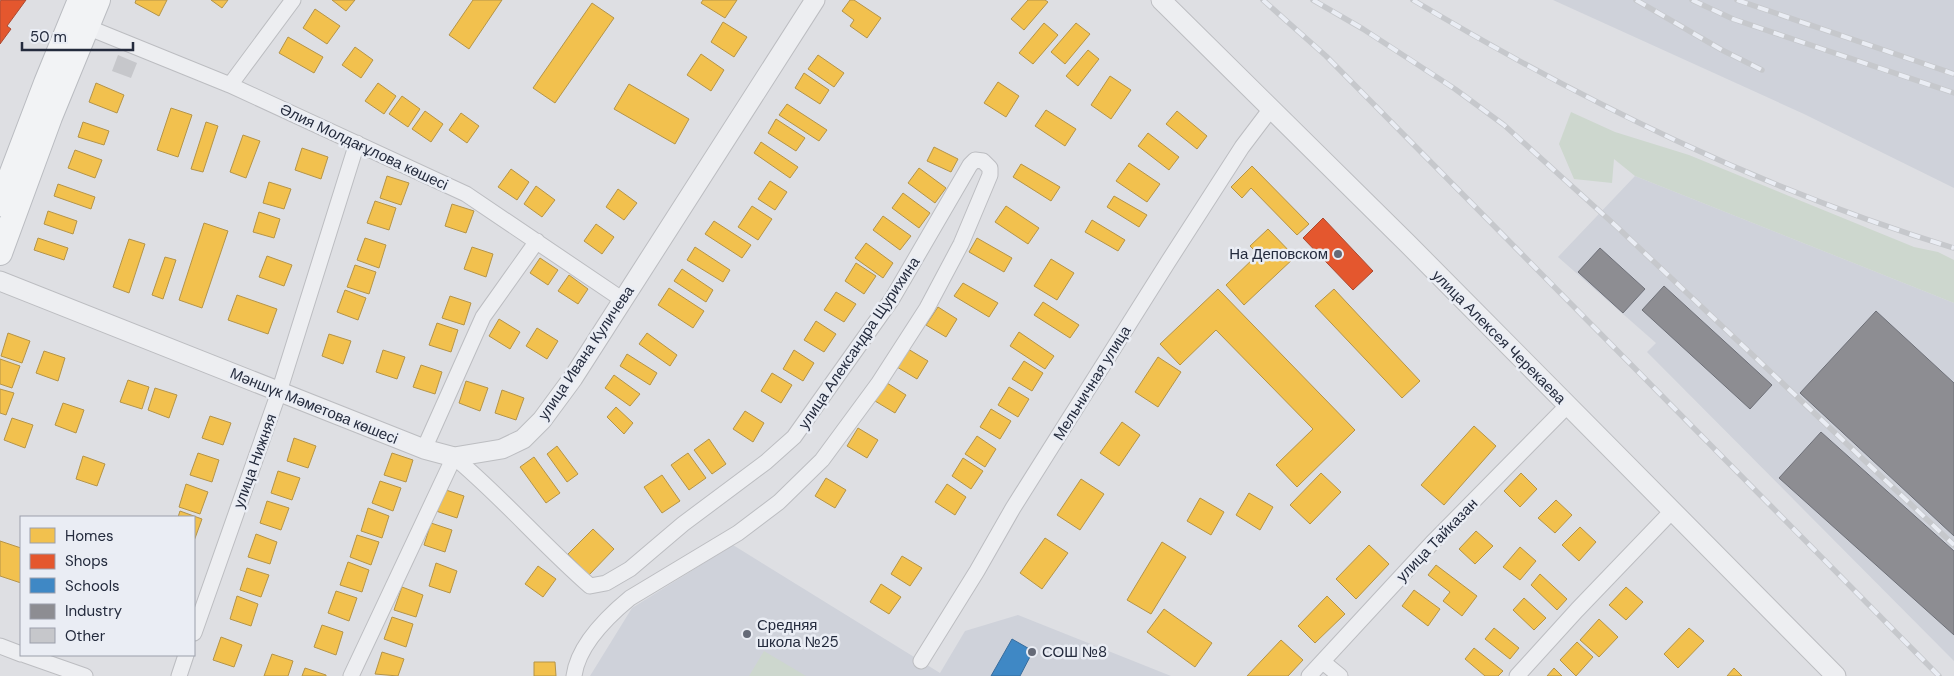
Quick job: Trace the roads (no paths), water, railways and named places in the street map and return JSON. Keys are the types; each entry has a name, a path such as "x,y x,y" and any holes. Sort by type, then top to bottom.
{"main road":[{"path":"0,204 80,0"},
{"path":"0,252 50,117 98,0"}],"street":[{"path":"230,85 293,0"},
{"name":"улица Ивана Куличева","path":"454,457 502,449 523,439 556,403 815,0"},
{"name":"улица Алексея Черекаева","path":"1161,0 1270,110 1408,244 1566,406 1836,676"},
{"name":"Әлия Молдағұлова көшесі","path":"87,27 230,85 466,194 623,300"},
{"name":"Мельничная улица","path":"921,661 977,572 1013,508 1168,262 1242,147 1270,110"},
{"name":"улица Нижняя","path":"195,630 279,392 357,143"},
{"name":"улица Александра Щурихина","path":"574,676 575,667 581,652 599,628 630,598 738,533 779,502 822,460 878,384 927,308 960,244 990,175 990,168 983,161 975,160 970,165 892,299 794,437 766,462 684,524 630,568 606,583 590,586"},
{"path":"424,449 483,317 538,241"},
{"name":"Мәншүк Мәметова көшесі","path":"0,281 424,449 454,457 479,478 554,554 590,586"},
{"name":"улица Тайказан","path":"1309,676 1432,543 1566,406"},
{"path":"350,676 454,457"},
{"path":"1517,676 1672,511"},
{"path":"0,646 20,653"},
{"path":"29,656 85,676"},
{"path":"178,676 186,656"},
{"path":"1323,662 1340,676"}],"railway":[{"path":"1263,0 1326,56 1939,676"},
{"path":"1313,0 1363,29 1455,89 1504,125 1616,226 1954,545"},
{"path":"1413,0 1543,74 1676,140 1744,171 1813,199 1883,225 1954,248"},
{"path":"1636,0 1722,50 1762,70"},
{"path":"1692,0 1733,19 1954,93"},
{"path":"1737,0 1954,74"}],"place":[{"name":"На Деповском","path":"1338,254"},
{"name":"Средняя школа №25","path":"747,634"},
{"name":"СОШ №8","path":"1032,652"}]}
